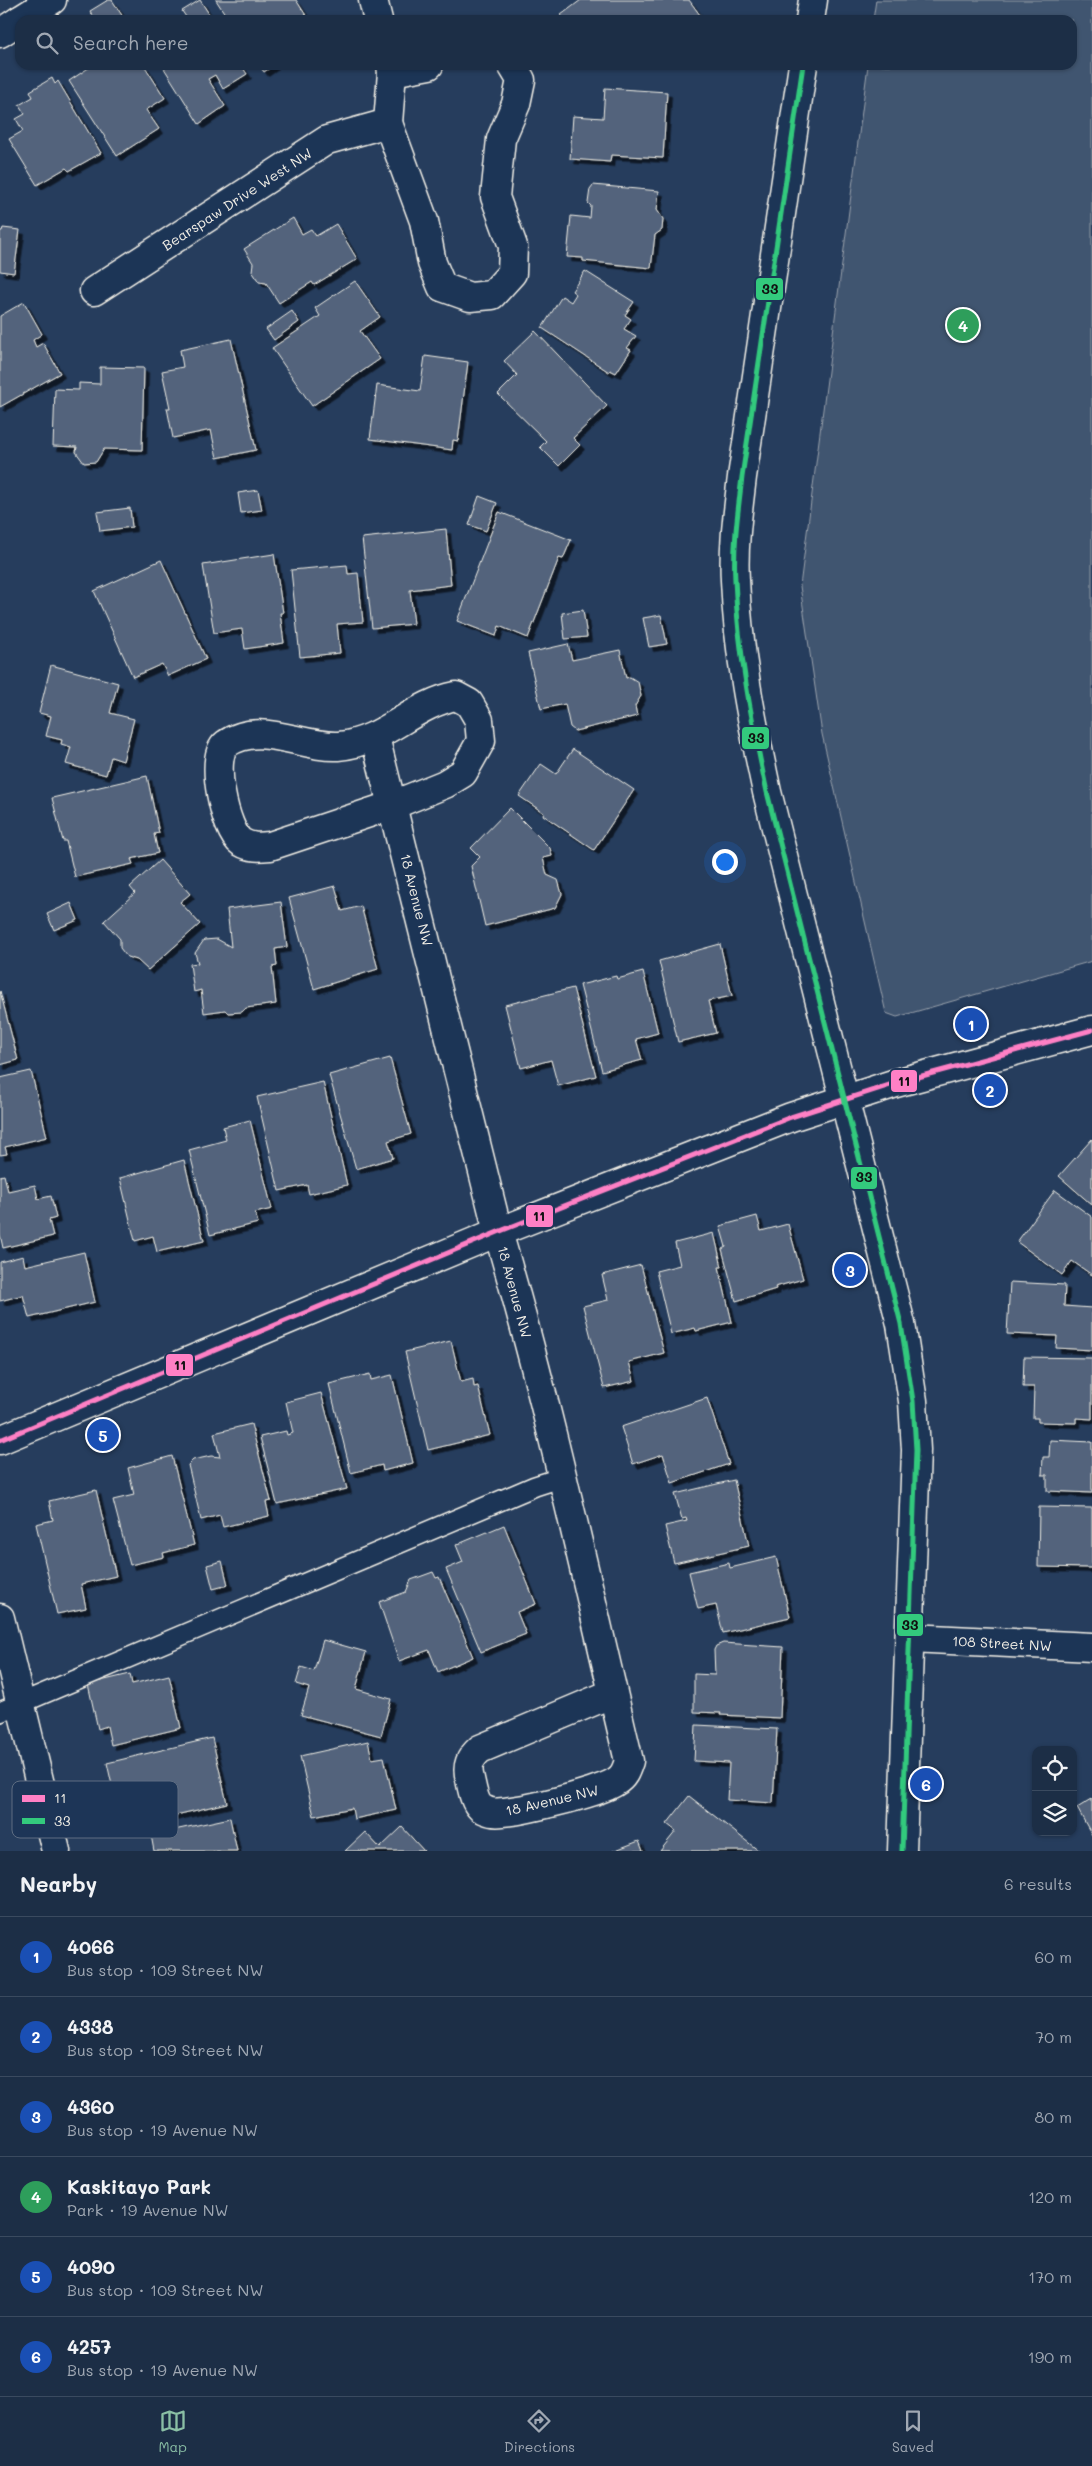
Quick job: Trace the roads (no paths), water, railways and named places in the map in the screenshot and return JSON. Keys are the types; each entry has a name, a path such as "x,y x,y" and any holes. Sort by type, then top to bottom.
{"street":[{"path":"28,15 52,0"},
{"path":"373,0 377,15"},
{"path":"811,15 813,0"},
{"path":"0,33 15,23"},
{"path":"391,70 388,123 424,221 432,263 442,287 470,297 492,295 512,274 513,246 495,197 500,139 516,104 521,80 515,70"},
{"path":"803,70 742,477 736,525 735,578 740,645 750,714 767,792 901,1324 913,1401 916,1493 902,1851"},
{"name":"Bearspaw Drive West NW","path":"94,291 327,140 388,123"},
{"path":"456,696 469,703 479,720 482,741 463,774 445,784 393,805 270,846 255,848 241,842 233,833 217,769 220,752 226,744 245,735 269,735 338,746 375,737 438,700 456,696"},
{"name":"18 Avenue NW","path":"375,737 498,1232 520,1306 563,1477 629,1760 625,1773 616,1782 599,1790 508,1811 492,1812 481,1808 476,1800 468,1766 472,1756 480,1749 613,1693"},
{"path":"0,1440 498,1232 782,1120 845,1098 1092,1030"},
{"path":"0,1618 10,1707 34,1781"},
{"name":"108 Street NW","path":"911,1638 1092,1647"},
{"path":"52,1838 56,1851"}],"lane":[{"path":"10,1707 526,1490 563,1477"}],"place":[{"name":"Kaskitayo Park","path":"963,325"},
{"name":"4066","path":"971,1024"},
{"name":"4338","path":"990,1090"},
{"name":"4360","path":"850,1270"},
{"name":"4090","path":"103,1435"},
{"name":"4257","path":"926,1784"}]}
